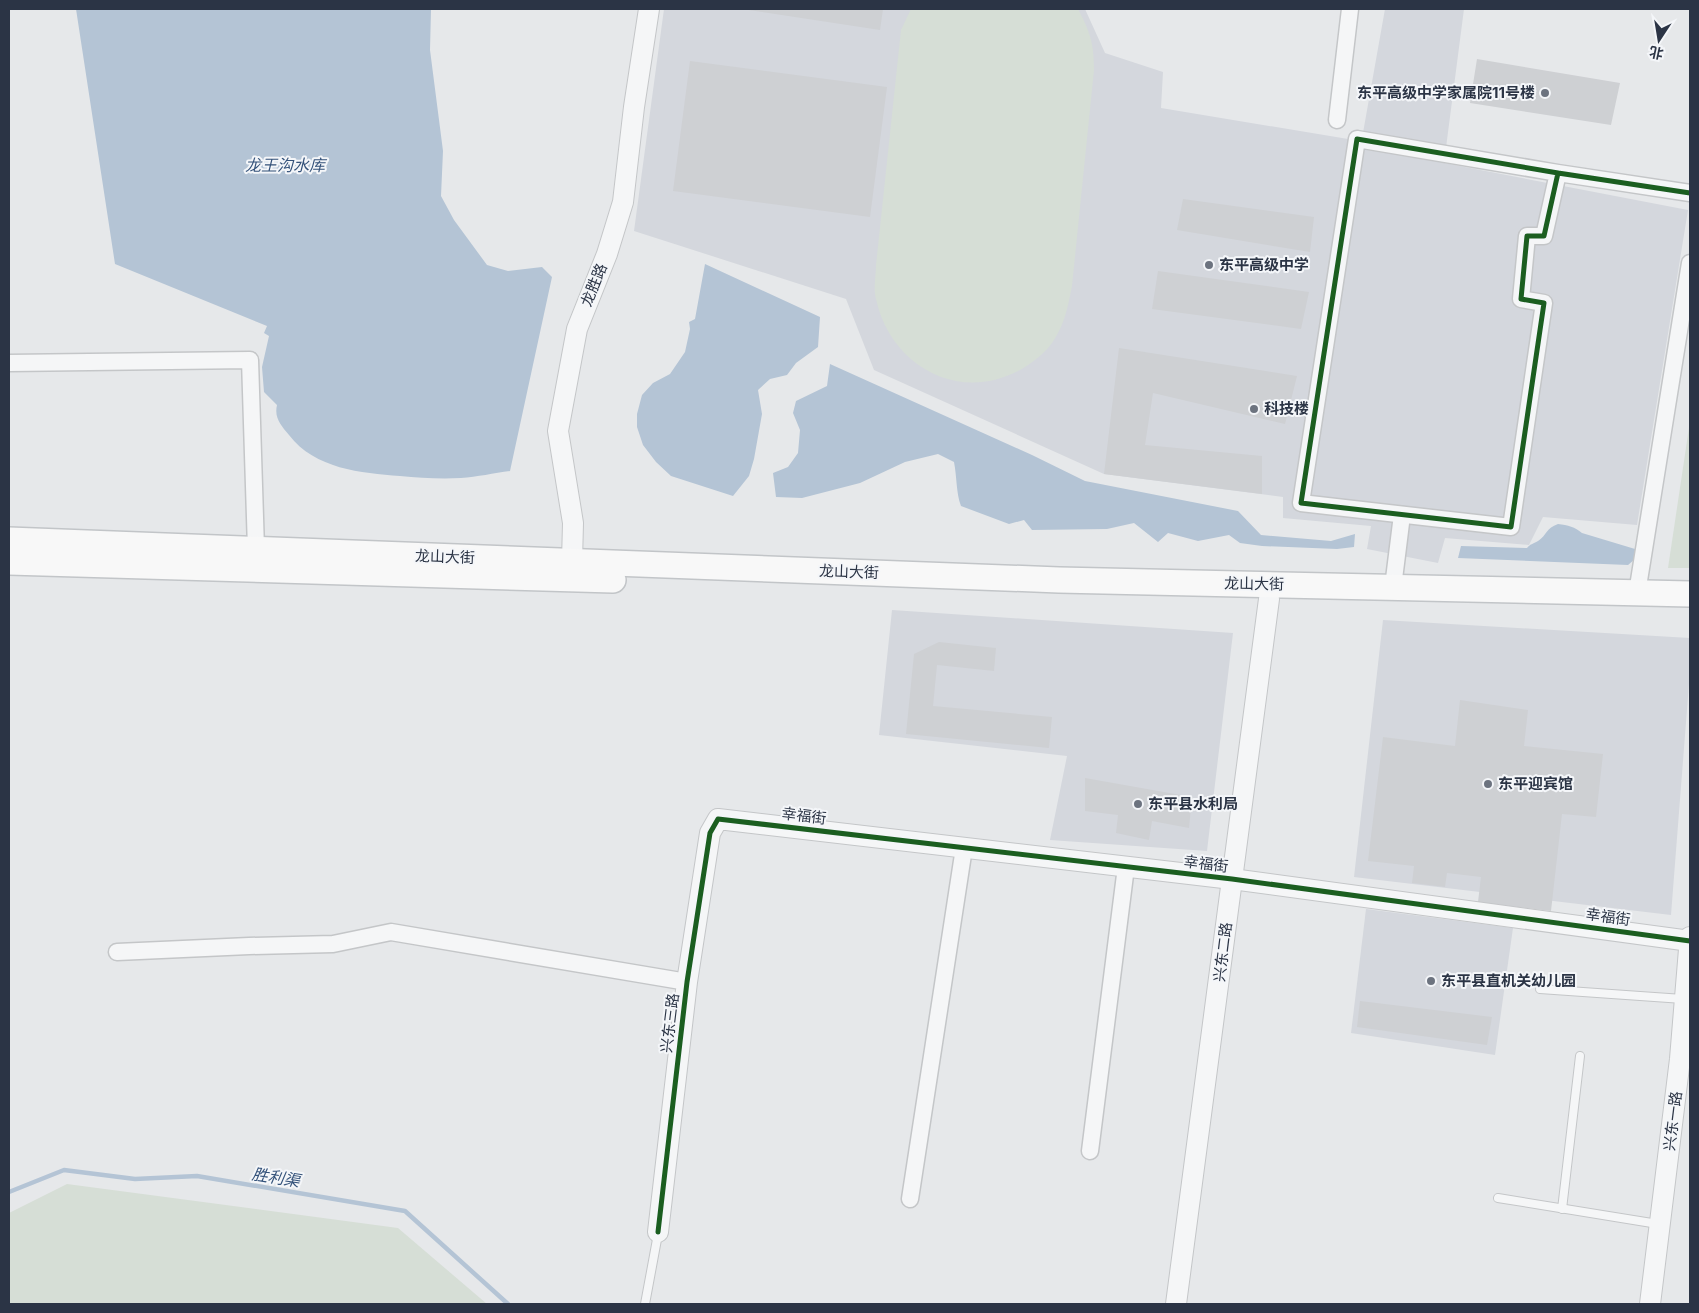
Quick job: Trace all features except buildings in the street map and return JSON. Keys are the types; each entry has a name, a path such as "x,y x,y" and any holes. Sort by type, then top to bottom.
{"main road":[{"name":"龙山大街","path":"9,540 1059,580 1690,594"},
{"name":"龙山大街","path":"9,562 1059,594 1690,608"}],"street":[{"name":"龙胜路","path":"572,562 573,523 558,431 576,329 607,254 623,202 634,106 649,9"},
{"path":"1337,120 1350,9"},
{"path":"1558,173 1544,236 1527,236 1521,299 1544,302 1511,527 1301,503 1358,139 1690,193"},
{"path":"1637,593 1690,263"},
{"path":"9,363 250,360 256,549"},
{"path":"1393,587 1402,515"},
{"name":"兴东二路","path":"1176,1304 1269,599"},
{"name":"幸福街","path":"718,819 1232,879 1690,941"},
{"name":"兴东三路","path":"658,1232 687,982 710,833 718,819"},
{"path":"910,1199 964,848"},
{"path":"1090,1151 1126,867"},
{"path":"117,952 333,944 391,932 687,982"},
{"name":"兴东一路","path":"1650,1304 1686,1042 1685,999 1690,937"}],"lane":[{"path":"1540,989 1685,999"},
{"path":"1562,1208 1580,1056"},
{"path":"1498,1198 1660,1224"},
{"path":"645,1304 658,1232"}],"shaded area":[{"name":"东平高级中学","path":"664,9 1085,9 1105,53 1163,72 1161,108 1348,139 1361,144 1385,9 1464,9 1444,163 1688,210 1637,525 1543,517 1529,545 1445,538 1438,563 1367,549 1371,526 1283,518 1283,497 1104,474 874,370 846,299 634,231"},
{"path":"911,9 1078,9 1092,45 1094,70 1072,286 1066,314 1058,334 1043,353 1020,370 997,379 973,383 951,380 930,372 911,359 896,343 884,322 875,295 876,265 901,30"},
{"path":"1690,421 1690,568 1668,568"},
{"path":"892,610 1233,633 1207,851 1050,840 1067,756 879,735"},
{"path":"1383,620 1690,638 1690,671 1671,915 1354,877"},
{"name":"东平县直机关幼儿园","path":"1366,909 1513,928 1495,1055 1351,1033"},
{"path":"67,1184 398,1228 487,1304 9,1304 9,1213"}],"water":[{"name":"龙王沟水库","path":"76,9 431,9 430,50 443,151 441,196 454,220 487,265 508,271 542,267 552,277 510,471 461,478 408,477 355,471 325,462 300,446 289,435 277,418 277,405 264,392 262,367 269,336 264,333 267,326 115,264"},
{"path":"705,264 820,317 818,347 796,363 787,375 770,379 758,390 762,414 754,459 749,476 733,496 671,476 656,462 643,445 637,427 637,414 642,395 653,383 670,374 685,352 690,329 689,322 695,319"},
{"path":"830,364 1032,455 1085,481 1238,511 1261,535 1331,541 1355,534 1354,547 1337,549 1262,546 1240,543 1229,535 1198,541 1168,533 1158,542 1134,523 1107,529 1032,530 1024,520 1009,524 961,506 954,462 938,454 905,462 860,483 802,498 776,497 773,473 788,467 798,453 800,430 793,413 796,401 827,386"},
{"path":"1558,524 1635,549 1635,559 1628,565 1458,558 1461,546 1527,548"}],"waterway":[{"name":"胜利渠","path":"9,1192 64,1170 135,1179 197,1176 405,1211 508,1304"}],"cycle path":[{"path":"1558,173 1544,236 1527,236 1521,299 1544,303 1511,527 1301,503 1357,139 1690,193"},
{"path":"658,1232 687,982 710,833 718,819 1232,879 1690,941"}],"place":[{"name":"东平高级中学家属院11号楼","path":"1545,93"},
{"name":"东平高级中学","path":"1209,265"},
{"name":"科技楼","path":"1254,409"},
{"name":"东平迎宾馆","path":"1488,784"},
{"name":"东平县水利局","path":"1138,804"},
{"name":"东平县直机关幼儿园","path":"1431,981"}]}
